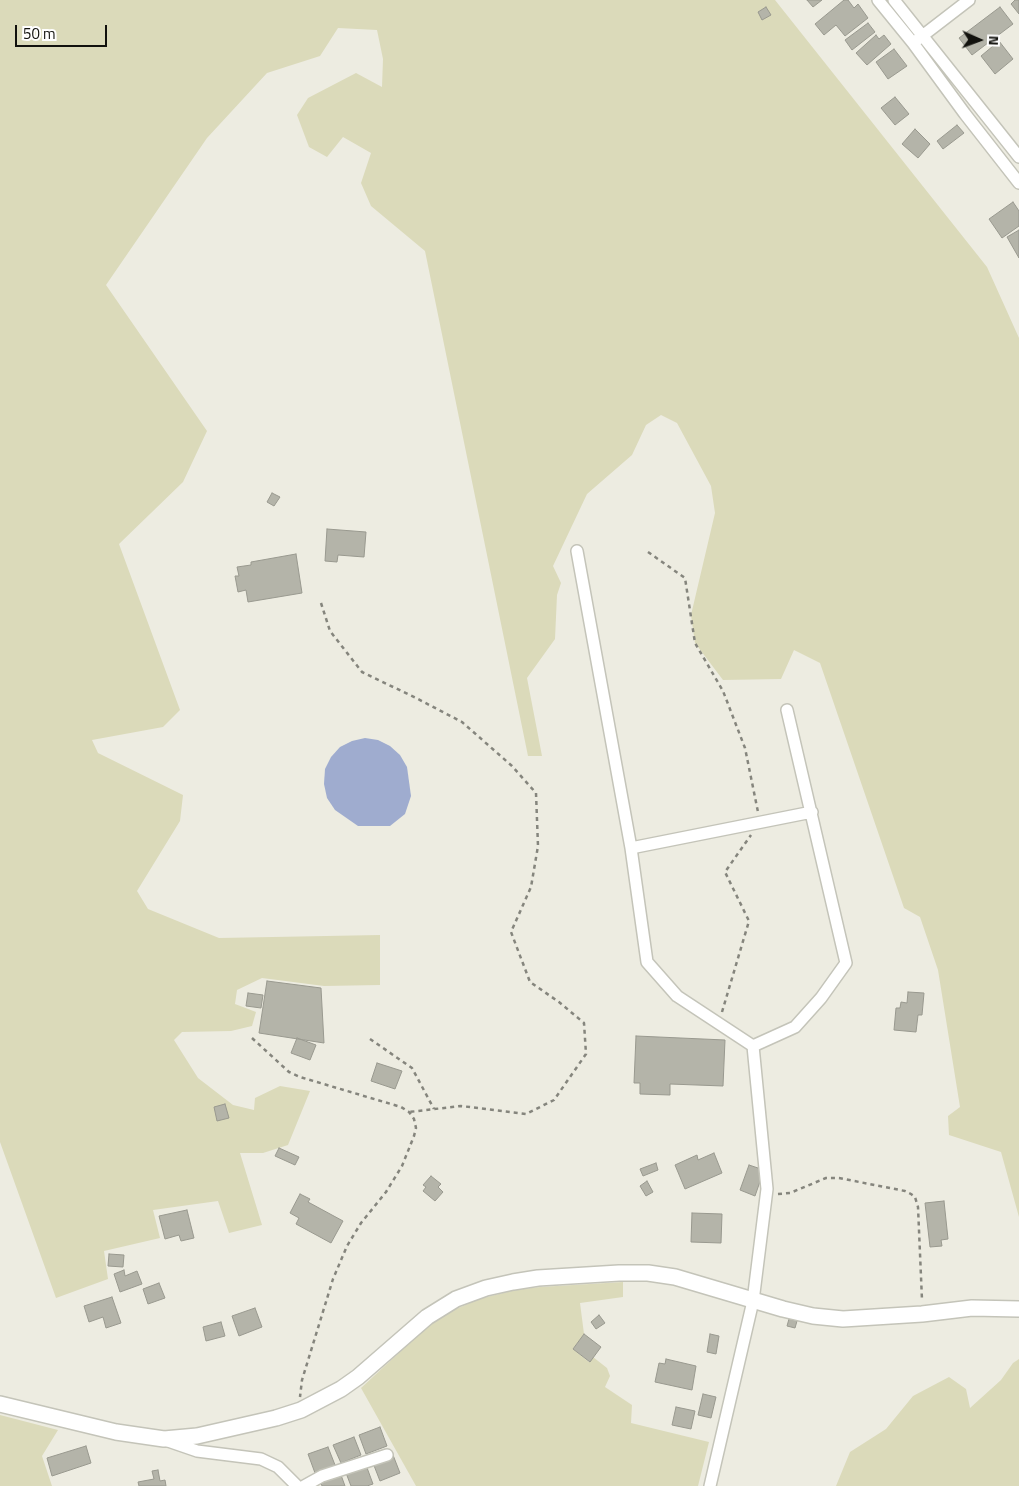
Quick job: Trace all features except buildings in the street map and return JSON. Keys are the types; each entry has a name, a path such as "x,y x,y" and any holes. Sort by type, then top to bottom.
{"main road":[{"path":"0,1404 116,1432 164,1439 198,1436 276,1418 323,1400 352,1381 427,1317 456,1299 486,1288 538,1278 648,1273 675,1277 753,1301 814,1316 843,1319 922,1314 972,1308 1019,1309"}],"street":[{"path":"878,0 1019,183"},
{"path":"894,0 1019,157"},
{"path":"913,43 969,0"},
{"path":"577,552 631,848 647,962 677,996 753,1046"},
{"path":"753,1046 795,1027 821,998 846,963 788,710"},
{"path":"631,848 812,812"},
{"path":"710,1486 753,1301 767,1189 753,1046"},
{"path":"164,1439 197,1451 261,1459 278,1467 284,1481 297,1486"},
{"path":"304,1486 322,1476 387,1454"}],"path":[{"path":"648,552 685,578 695,643 723,691 745,748 760,823 725,872 749,921 718,1023"},
{"path":"321,603 330,630 362,672 462,722 512,766 536,793 538,846 531,888 511,932 530,982 559,1002 584,1023 586,1054 554,1100 526,1114 461,1106 409,1112"},
{"path":"252,1038 289,1072 401,1107 409,1112 414,1119 416,1128 402,1166 386,1192 353,1235 333,1279 302,1380 301,1410"},
{"path":"370,1039 412,1068 434,1109"},
{"path":"767,1189 784,1194 826,1178 840,1178 905,1191 911,1194 917,1203 922,1314"}],"green space":[{"path":"0,0 775,0 987,267 1019,338 1019,1217 1001,1152 949,1135 948,1116 960,1107 938,970 920,917 904,908 820,663 794,650 781,679 723,680 695,643 691,615 715,513 711,486 677,423 661,415 646,425 632,455 587,494 553,566 561,583 557,595 555,639 527,678 542,756 528,756 425,251 371,206 361,183 371,153 343,137 327,157 309,147 297,115 308,98 356,73 382,87 383,59 377,30 338,28 320,56 267,73 207,138 106,285 207,431 183,482 119,544 180,710 163,727 92,740 98,753 183,795 180,821 137,891 148,909 219,938 380,935 380,985 324,986 262,978 237,990 235,1004 256,1012 252,1026 231,1031 182,1032 174,1040 198,1078 233,1105 254,1110 255,1098 280,1086 310,1091 288,1145 263,1153 240,1153 262,1225 229,1233 218,1201 153,1210 160,1238 104,1251 108,1279 56,1298 0,1142"},
{"path":"623,1282 623,1297 580,1303 584,1334 573,1349 589,1362 593,1357 607,1368 610,1376 605,1387 632,1405 631,1423 709,1442 698,1486 416,1486 361,1388 430,1324 447,1313 479,1299 515,1290 540,1287"},
{"path":"1019,1359 1019,1486 836,1486 850,1452 886,1429 913,1396 949,1377 966,1389 970,1408 1001,1380 1013,1363"},
{"path":"0,1415 58,1430 42,1456 52,1486 0,1486"}],"water":[{"path":"365,738 378,740 390,746 400,755 407,767 411,796 405,814 390,826 358,826 335,810 327,798 324,784 325,769 331,757 340,747 352,741"}]}
